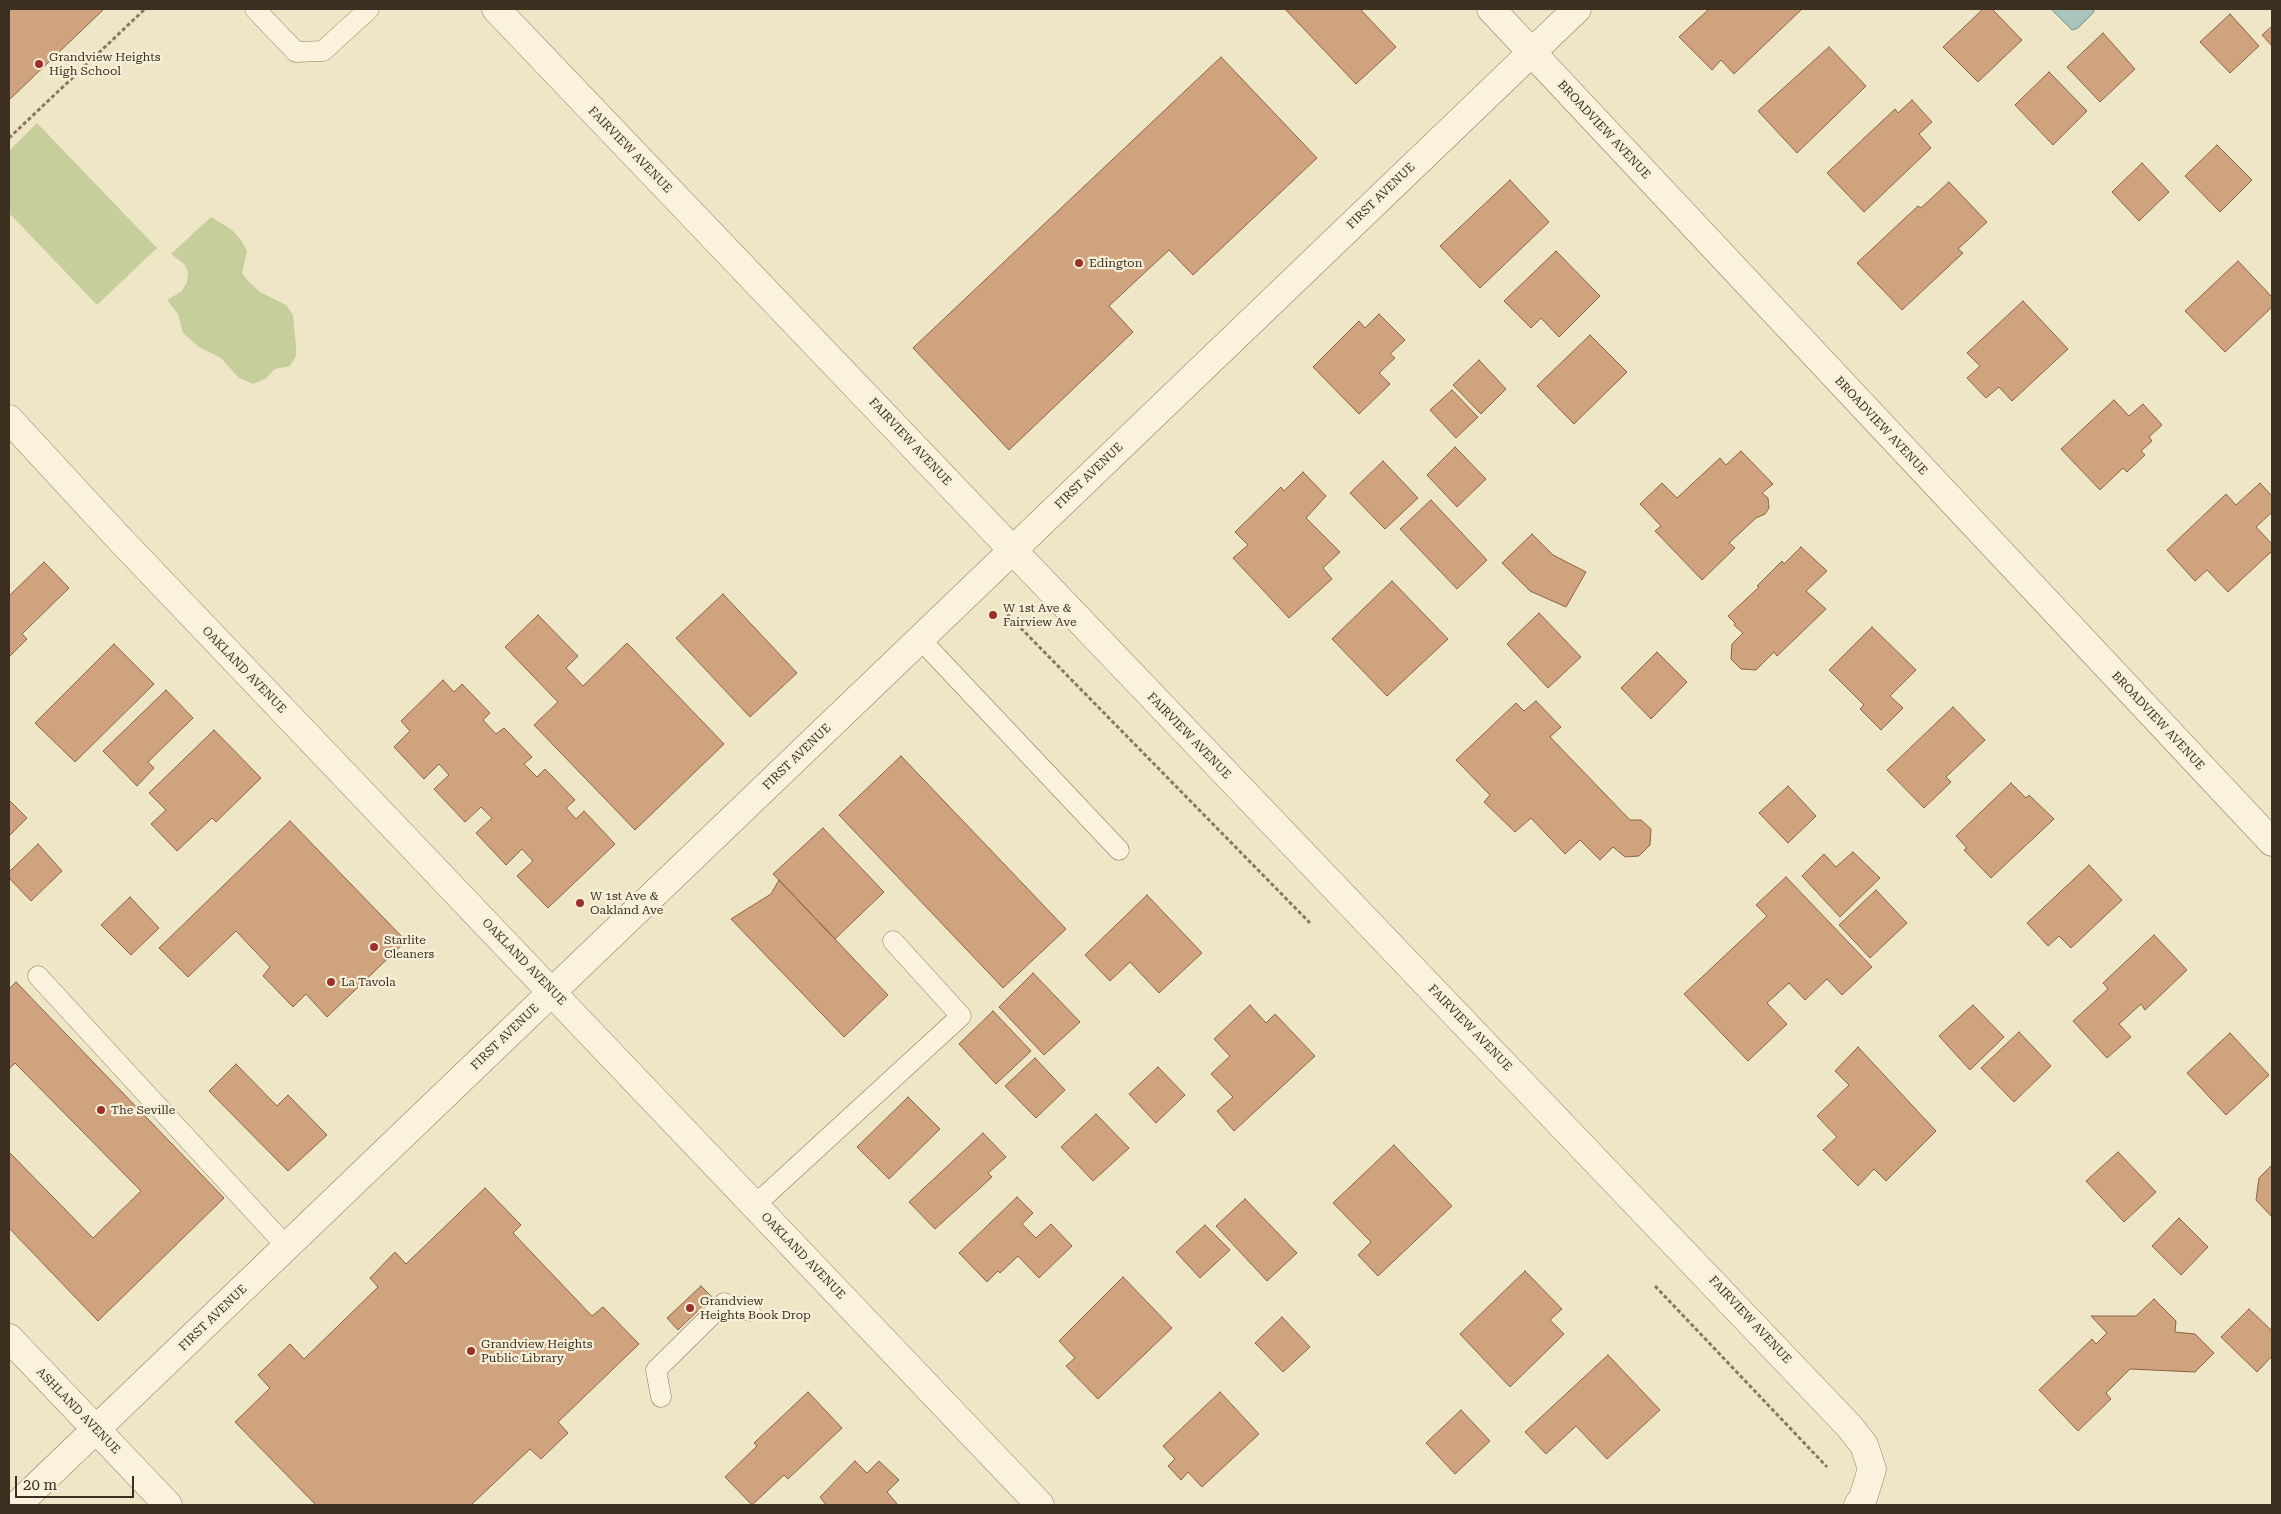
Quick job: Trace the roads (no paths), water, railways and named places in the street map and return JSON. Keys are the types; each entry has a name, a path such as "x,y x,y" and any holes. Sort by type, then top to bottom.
{"street":[{"name":"FAIRVIEW AVENUE","path":"496,9 1842,1418 1864,1445 1872,1469 1864,1498 1858,1505"},
{"name":"BROADVIEW AVENUE","path":"1491,9 2272,842"},
{"name":"FIRST AVENUE","path":"17,1505 1577,9"},
{"name":"OAKLAND AVENUE","path":"9,419 122,542 1040,1505"},
{"name":"ASHLAND AVENUE","path":"9,1338 168,1505"}],"lane":[{"path":"255,9 296,52 323,51 369,9"},
{"path":"920,639 1119,850"},
{"path":"755,1205 961,1016 893,942"},
{"path":"38,976 286,1247"},
{"path":"661,1397 656,1370 724,1303 750,1311"}],"water":[{"path":"2051,9 2093,9 2094,12 2078,28 2072,30"}],"place":[{"name":"Grandview Heights High School","path":"39,64"},
{"name":"Edington","path":"1079,263"},
{"name":"W 1st Ave & Fairview Ave","path":"993,615"},
{"name":"W 1st Ave & Oakland Ave","path":"580,903"},
{"name":"Starlite Cleaners","path":"374,947"},
{"name":"La Tavola","path":"331,982"},
{"name":"The Seville","path":"101,1110"},
{"name":"Grandview Heights Book Drop","path":"690,1308"},
{"name":"Grandview Heights Public Library","path":"471,1351"}]}
